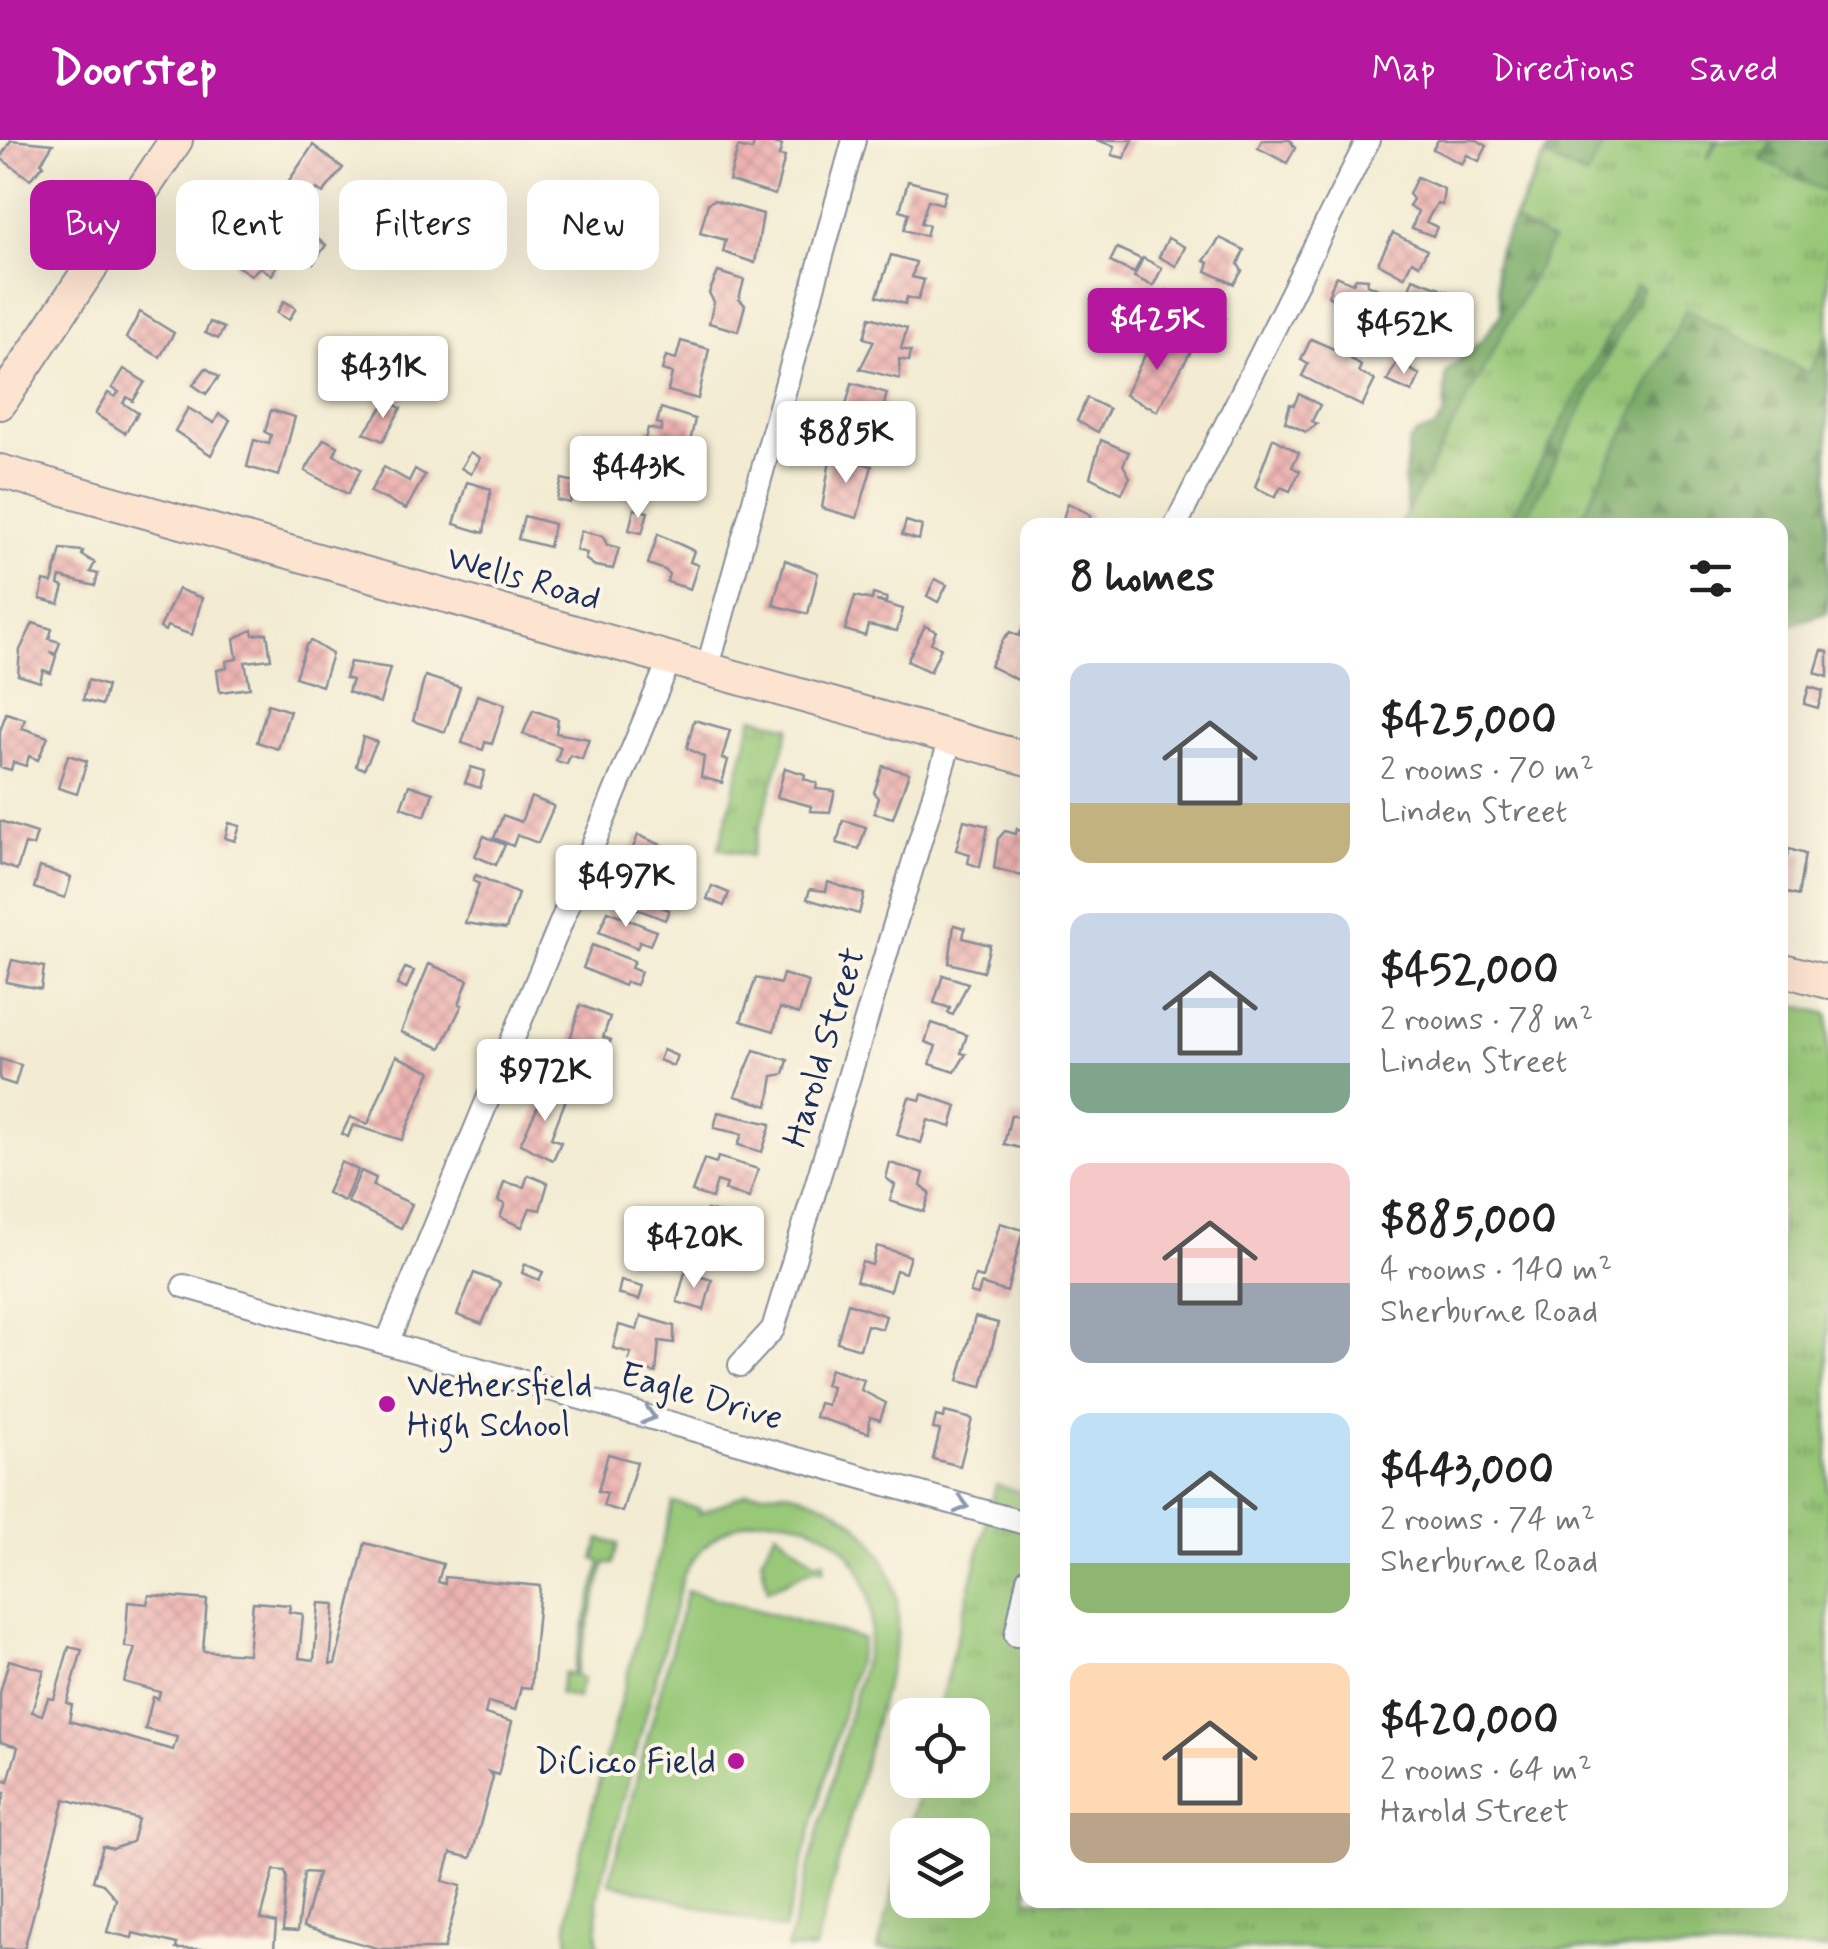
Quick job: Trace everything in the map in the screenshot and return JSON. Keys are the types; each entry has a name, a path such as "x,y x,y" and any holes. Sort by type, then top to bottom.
{"main road":[{"path":"0,403 176,140"},
{"name":"Wells Road","path":"0,471 1020,757"},
{"path":"1788,971 1828,982"}],"street":[{"path":"707,670 854,140"},
{"path":"1179,518 1368,140"},
{"path":"387,1343 670,660"},
{"name":"Harold Street","path":"740,1365 773,1329 951,738"},
{"name":"Eagle Drive","path":"184,1286 1020,1522"},
{"path":"1016,1635 1020,1616"}],"green space":[{"path":"1552,140 1697,140 1719,158 1756,140 1828,140 1828,612 1788,625 1788,518 1407,518 1404,482 1409,442 1417,434 1435,428 1444,415 1446,372 1482,340 1501,314 1495,266 1499,249"},
{"path":"1606,140 1715,140 1707,160 1718,140 1772,140 1762,160 1828,194 1828,334 1809,373 1686,310 1581,518 1527,518 1642,289 1636,285 1511,518 1404,518 1552,241 1514,221 1545,157 1586,177"},
{"path":"753,717 790,727 751,856 719,848"},
{"path":"1788,1003 1828,1014 1828,1949 878,1949 890,1902 890,1918 990,1918 990,1818 911,1818 916,1798 990,1798 990,1698 941,1698 996,1485 1020,1492 1020,1908 1788,1908"},
{"path":"787,1491 839,1511 876,1546 896,1593 898,1620 895,1649 815,1949 787,1949 869,1642 870,1601 857,1566 835,1541 806,1524 773,1518 739,1524 708,1543 683,1576 597,1898 598,1949 570,1949 567,1927 571,1888 673,1502 700,1509 699,1514 747,1493"},
{"path":"776,1531 815,1562 825,1561 824,1570 814,1568 768,1590 761,1559"},
{"path":"600,1539 618,1544 613,1564 605,1563 575,1675 583,1678 577,1698 559,1693 564,1673 572,1674 601,1562 594,1559"},
{"name":"DiCicco Field","path":"687,1591 863,1639 784,1930 609,1882"}],"building":[{"path":"11,140 53,144 41,163 44,165 30,179 0,158"},
{"path":"755,140 782,145 779,156 785,157 775,195 729,181 738,147 752,150"},
{"path":"1096,140 1133,140 1124,158 1112,155 1115,146"},
{"path":"1262,140 1290,140 1295,148 1287,163 1258,148"},
{"path":"1438,140 1477,140 1487,146 1479,161 1467,155 1462,164 1433,149"},
{"path":"313,145 343,168 323,193 319,190 319,180 289,180"},
{"path":"1417,177 1444,189 1442,205 1437,203 1426,222 1437,227 1433,236 1412,228 1418,211 1409,206 1413,199 1409,194"},
{"path":"908,181 946,191 942,204 928,200 921,223 929,225 926,236 904,230 909,213 900,210"},
{"path":"714,200 763,214 755,263 723,252 726,240 700,233 708,203"},
{"path":"1393,233 1427,250 1419,265 1412,261 1404,277 1378,263"},
{"path":"1168,238 1185,247 1176,266 1159,257"},
{"path":"1220,238 1244,250 1238,264 1242,271 1234,284 1206,271 1209,263 1204,261"},
{"path":"1117,248 1141,259 1134,273 1110,262"},
{"path":"891,255 916,262 912,277 924,280 918,300 907,297 905,304 877,296"},
{"path":"1143,258 1162,268 1153,286 1134,277"},
{"path":"718,272 744,280 739,299 745,305 738,331 709,323 714,302 709,293"},
{"path":"1336,276 1353,283 1356,278 1368,279 1367,284 1378,289 1372,302 1360,297 1355,309 1332,299 1328,296"},
{"path":"1413,278 1440,288 1434,307 1406,298"},
{"path":"1444,290 1454,294 1448,310 1438,306"},
{"path":"1167,291 1176,300 1179,293 1219,312 1225,318 1215,338 1164,312 1158,323 1147,318 1159,292 1166,295"},
{"path":"284,301 296,308 289,320 277,313"},
{"path":"140,312 174,333 160,357 126,338"},
{"path":"870,317 907,328 901,349 911,351 909,361 899,359 900,379 860,369 874,341 864,338"},
{"path":"210,322 224,328 218,339 205,333"},
{"path":"1155,335 1191,351 1157,411 1125,395"},
{"path":"1311,339 1341,352 1361,366 1358,372 1375,380 1362,406 1302,376 1308,364 1301,360"},
{"path":"681,341 709,349 698,399 668,391 672,373 662,370 666,356 676,359"},
{"path":"1397,362 1420,375 1412,392 1387,381"},
{"path":"206,368 219,377 206,394 193,385"},
{"path":"124,369 145,382 133,401 127,397 123,403 138,413 125,433 95,414 108,393 115,397 119,392 112,388"},
{"path":"852,383 887,393 874,444 838,434"},
{"path":"1299,394 1320,405 1312,421 1317,424 1306,432 1285,422 1290,404 1294,405"},
{"path":"1087,398 1109,409 1098,432 1077,421"},
{"path":"387,401 401,408 383,441 364,433"},
{"path":"188,408 214,423 219,414 230,420 211,455 175,431"},
{"path":"661,408 695,419 684,470 653,460 655,454 642,450 648,428 661,431 662,424 657,423"},
{"path":"271,410 295,417 279,476 247,467 254,440 269,444 271,435 265,432"},
{"path":"1273,438 1299,453 1292,467 1300,471 1290,491 1281,487 1275,497 1255,487"},
{"path":"324,439 338,446 334,455 361,469 348,494 305,471"},
{"path":"1101,440 1129,452 1123,465 1130,477 1122,493 1090,477"},
{"path":"470,452 480,458 471,474 461,468"},
{"path":"831,454 872,466 857,518 822,508"},
{"path":"384,467 409,481 415,469 425,475 406,509 370,492"},
{"path":"562,479 574,482 570,503 557,500"},
{"path":"467,482 491,489 484,533 454,524"},
{"path":"1068,503 1091,515 1090,518 1063,518"},
{"path":"634,509 648,512 642,533 629,530"},
{"path":"524,516 554,524 549,547 518,539"},
{"path":"906,521 922,526 919,540 902,535"},
{"path":"581,531 603,536 607,545 619,548 613,569 595,566 585,559 587,553 576,550"},
{"path":"658,534 694,551 690,562 698,565 690,589 667,582 669,574 665,570 648,564"},
{"path":"61,549 83,551 82,555 95,563 90,572 98,574 95,586 60,577 58,585 64,587 59,604 40,599 44,581 52,583"},
{"path":"785,560 818,573 808,614 773,605"},
{"path":"935,579 947,585 938,602 927,596"},
{"path":"178,589 202,598 192,635 167,626 165,631 160,628"},
{"path":"873,594 887,598 886,602 876,601 903,609 897,631 868,625 865,636 845,630 855,596 872,600"},
{"path":"33,623 52,629 49,639 60,642 56,654 50,652 56,656 51,673 43,670 40,682 18,675 20,650"},
{"path":"925,626 936,631 931,643 941,648 930,672 907,661"},
{"path":"252,630 253,635 267,633 271,659 245,662 250,688 220,692 217,670 227,668 226,661 237,659 234,639"},
{"path":"1010,632 1019,636 1020,681 990,666 1004,638"},
{"path":"311,641 332,654 322,686 295,677"},
{"path":"1822,650 1828,652 1828,677 1815,673"},
{"path":"350,662 390,668 380,703 348,692 352,680 345,678"},
{"path":"425,676 460,687 445,732 413,721"},
{"path":"88,680 107,686 102,705 83,700"},
{"path":"1809,687 1823,691 1818,708 1804,704"},
{"path":"477,695 505,704 492,744 485,742 483,750 462,743"},
{"path":"268,704 290,711 278,749 257,742"},
{"path":"533,710 558,719 556,733 589,739 582,759 570,755 567,764 556,761 561,747 523,734"},
{"path":"6,713 25,719 22,728 48,737 38,760 29,756 26,766 13,762 11,770 0,767 0,731"},
{"path":"694,720 730,730 722,759 728,760 722,783 701,777 704,757 687,748"},
{"path":"363,737 377,742 364,769 356,766"},
{"path":"68,755 87,761 77,794 58,788"},
{"path":"883,766 909,773 893,818 874,813 878,798 874,792"},
{"path":"471,767 485,771 480,788 465,783"},
{"path":"785,768 805,774 804,779 817,783 816,789 835,791 830,812 810,811 811,806 777,797"},
{"path":"409,785 433,793 425,816 401,807"},
{"path":"531,797 554,806 538,843 517,835 513,846 494,838 503,815 521,822"},
{"path":"843,820 866,827 859,849 837,843"},
{"path":"964,820 988,826 980,867 968,863 970,854 956,850"},
{"path":"0,821 37,833 33,846 25,844 17,870 0,864"},
{"path":"229,823 240,826 235,841 225,838"},
{"path":"1017,829 1020,875 994,868 998,839 1005,831 1016,834"},
{"path":"638,835 691,858 685,872 668,875 629,859"},
{"path":"484,836 505,845 496,865 475,856"},
{"path":"1789,849 1805,854 1798,896 1788,893"},
{"path":"40,867 71,877 65,898 34,888"},
{"path":"476,875 518,894 506,929 465,923 479,884 473,881"},
{"path":"629,878 660,891 655,904 669,910 665,920 619,902"},
{"path":"828,882 864,894 859,914 807,899 810,889 826,891"},
{"path":"712,886 729,893 724,906 707,899"},
{"path":"608,911 656,931 650,945 640,941 637,948 599,932"},
{"path":"954,925 965,928 963,938 990,945 983,972 949,963"},
{"path":"592,945 634,961 631,968 641,972 636,985 626,982 624,986 583,968"},
{"path":"12,960 44,967 41,989 6,982"},
{"path":"429,964 468,980 459,1004 462,1005 441,1048 401,1032"},
{"path":"405,968 414,971 406,989 397,985"},
{"path":"783,974 809,982 799,1014 780,1008 774,1031 741,1021 756,978 780,984"},
{"path":"943,975 968,983 953,1015 948,1013 950,1008 934,1003"},
{"path":"580,1005 610,1017 603,1037 611,1040 605,1053 570,1040"},
{"path":"932,1023 967,1035 961,1053 966,1054 955,1072 930,1064 936,1046 925,1042"},
{"path":"663,1050 677,1056 673,1066 659,1060"},
{"path":"754,1050 788,1060 784,1074 773,1076 768,1106 735,1096"},
{"path":"396,1056 431,1071 402,1140 353,1125 348,1137 342,1134 350,1117 368,1124"},
{"path":"0,1059 21,1065 15,1085 0,1080"},
{"path":"548,1085 568,1094 551,1138 561,1142 553,1160 520,1144"},
{"path":"922,1094 957,1106 951,1127 928,1120 921,1143 897,1135 909,1097 920,1100"},
{"path":"718,1112 771,1124 762,1152 738,1145 742,1134 714,1128"},
{"path":"1011,1115 1020,1117 1020,1148 1004,1144"},
{"path":"718,1157 758,1169 749,1198 725,1190 727,1184 717,1181 712,1198 692,1192 704,1159 716,1163"},
{"path":"341,1162 358,1170 344,1201 327,1193"},
{"path":"890,1163 924,1173 921,1186 930,1193 924,1212 890,1201 895,1185 886,1178"},
{"path":"361,1171 376,1178 373,1186 412,1204 401,1228 347,1202"},
{"path":"528,1175 548,1183 540,1210 530,1208 522,1227 500,1217 505,1204 498,1201 504,1182 524,1187"},
{"path":"707,1210 741,1219 737,1234 726,1235 717,1263 689,1251 691,1243 696,1244"},
{"path":"1000,1223 1020,1229 1007,1292 981,1284 978,1295 970,1293 975,1276 983,1278"},
{"path":"877,1246 910,1256 905,1273 896,1270 890,1291 856,1281 862,1262 872,1265"},
{"path":"525,1264 543,1272 539,1280 522,1273"},
{"path":"685,1272 712,1280 704,1310 677,1302"},
{"path":"474,1273 500,1283 482,1324 457,1315"},
{"path":"621,1281 643,1287 639,1300 618,1294"},
{"path":"848,1303 886,1316 882,1329 867,1325 860,1349 837,1342"},
{"path":"641,1316 674,1326 674,1343 659,1341 656,1373 627,1366 631,1353 613,1348 619,1325 637,1330"},
{"path":"975,1317 998,1323 982,1387 958,1381"},
{"path":"830,1369 864,1380 861,1390 886,1403 880,1420 870,1417 869,1433 815,1417 819,1403 827,1405 832,1387 825,1385"},
{"path":"945,1412 972,1419 960,1466 933,1459 940,1430 933,1429 936,1416 944,1418"},
{"path":"608,1454 637,1462 622,1512 603,1506 607,1493 598,1491"},
{"path":"365,1543 443,1564 438,1582 445,1584 445,1577 540,1586 531,1688 521,1687 515,1710 488,1702 485,1714 512,1722 498,1775 489,1772 493,1777 471,1858 451,1853 443,1881 461,1886 444,1949 380,1949 303,1927 318,1873 304,1872 297,1932 283,1931 287,1877 285,1871 274,1870 261,1919 276,1923 274,1949 176,1949 177,1944 133,1933 132,1938 107,1932 116,1899 103,1884 93,1881 103,1846 113,1849 132,1842 138,1819 65,1799 24,1949 0,1949 0,1811 5,1793 0,1792 0,1779 8,1781 18,1747 0,1742 0,1693 9,1660 44,1670 32,1712 42,1715 48,1698 54,1699 69,1647 82,1650 67,1703 72,1705 69,1721 173,1750 177,1737 145,1729 153,1697 158,1699 160,1692 124,1682 135,1648 125,1647 128,1602 147,1604 149,1595 207,1600 203,1651 248,1654 253,1602 290,1605 289,1612 303,1614 299,1658 314,1660 319,1603 335,1604 330,1664 335,1664"}],"place":[{"name":"Wethersfield High School","path":"387,1404"},
{"name":"DiCicco Field","path":"736,1761"}]}
